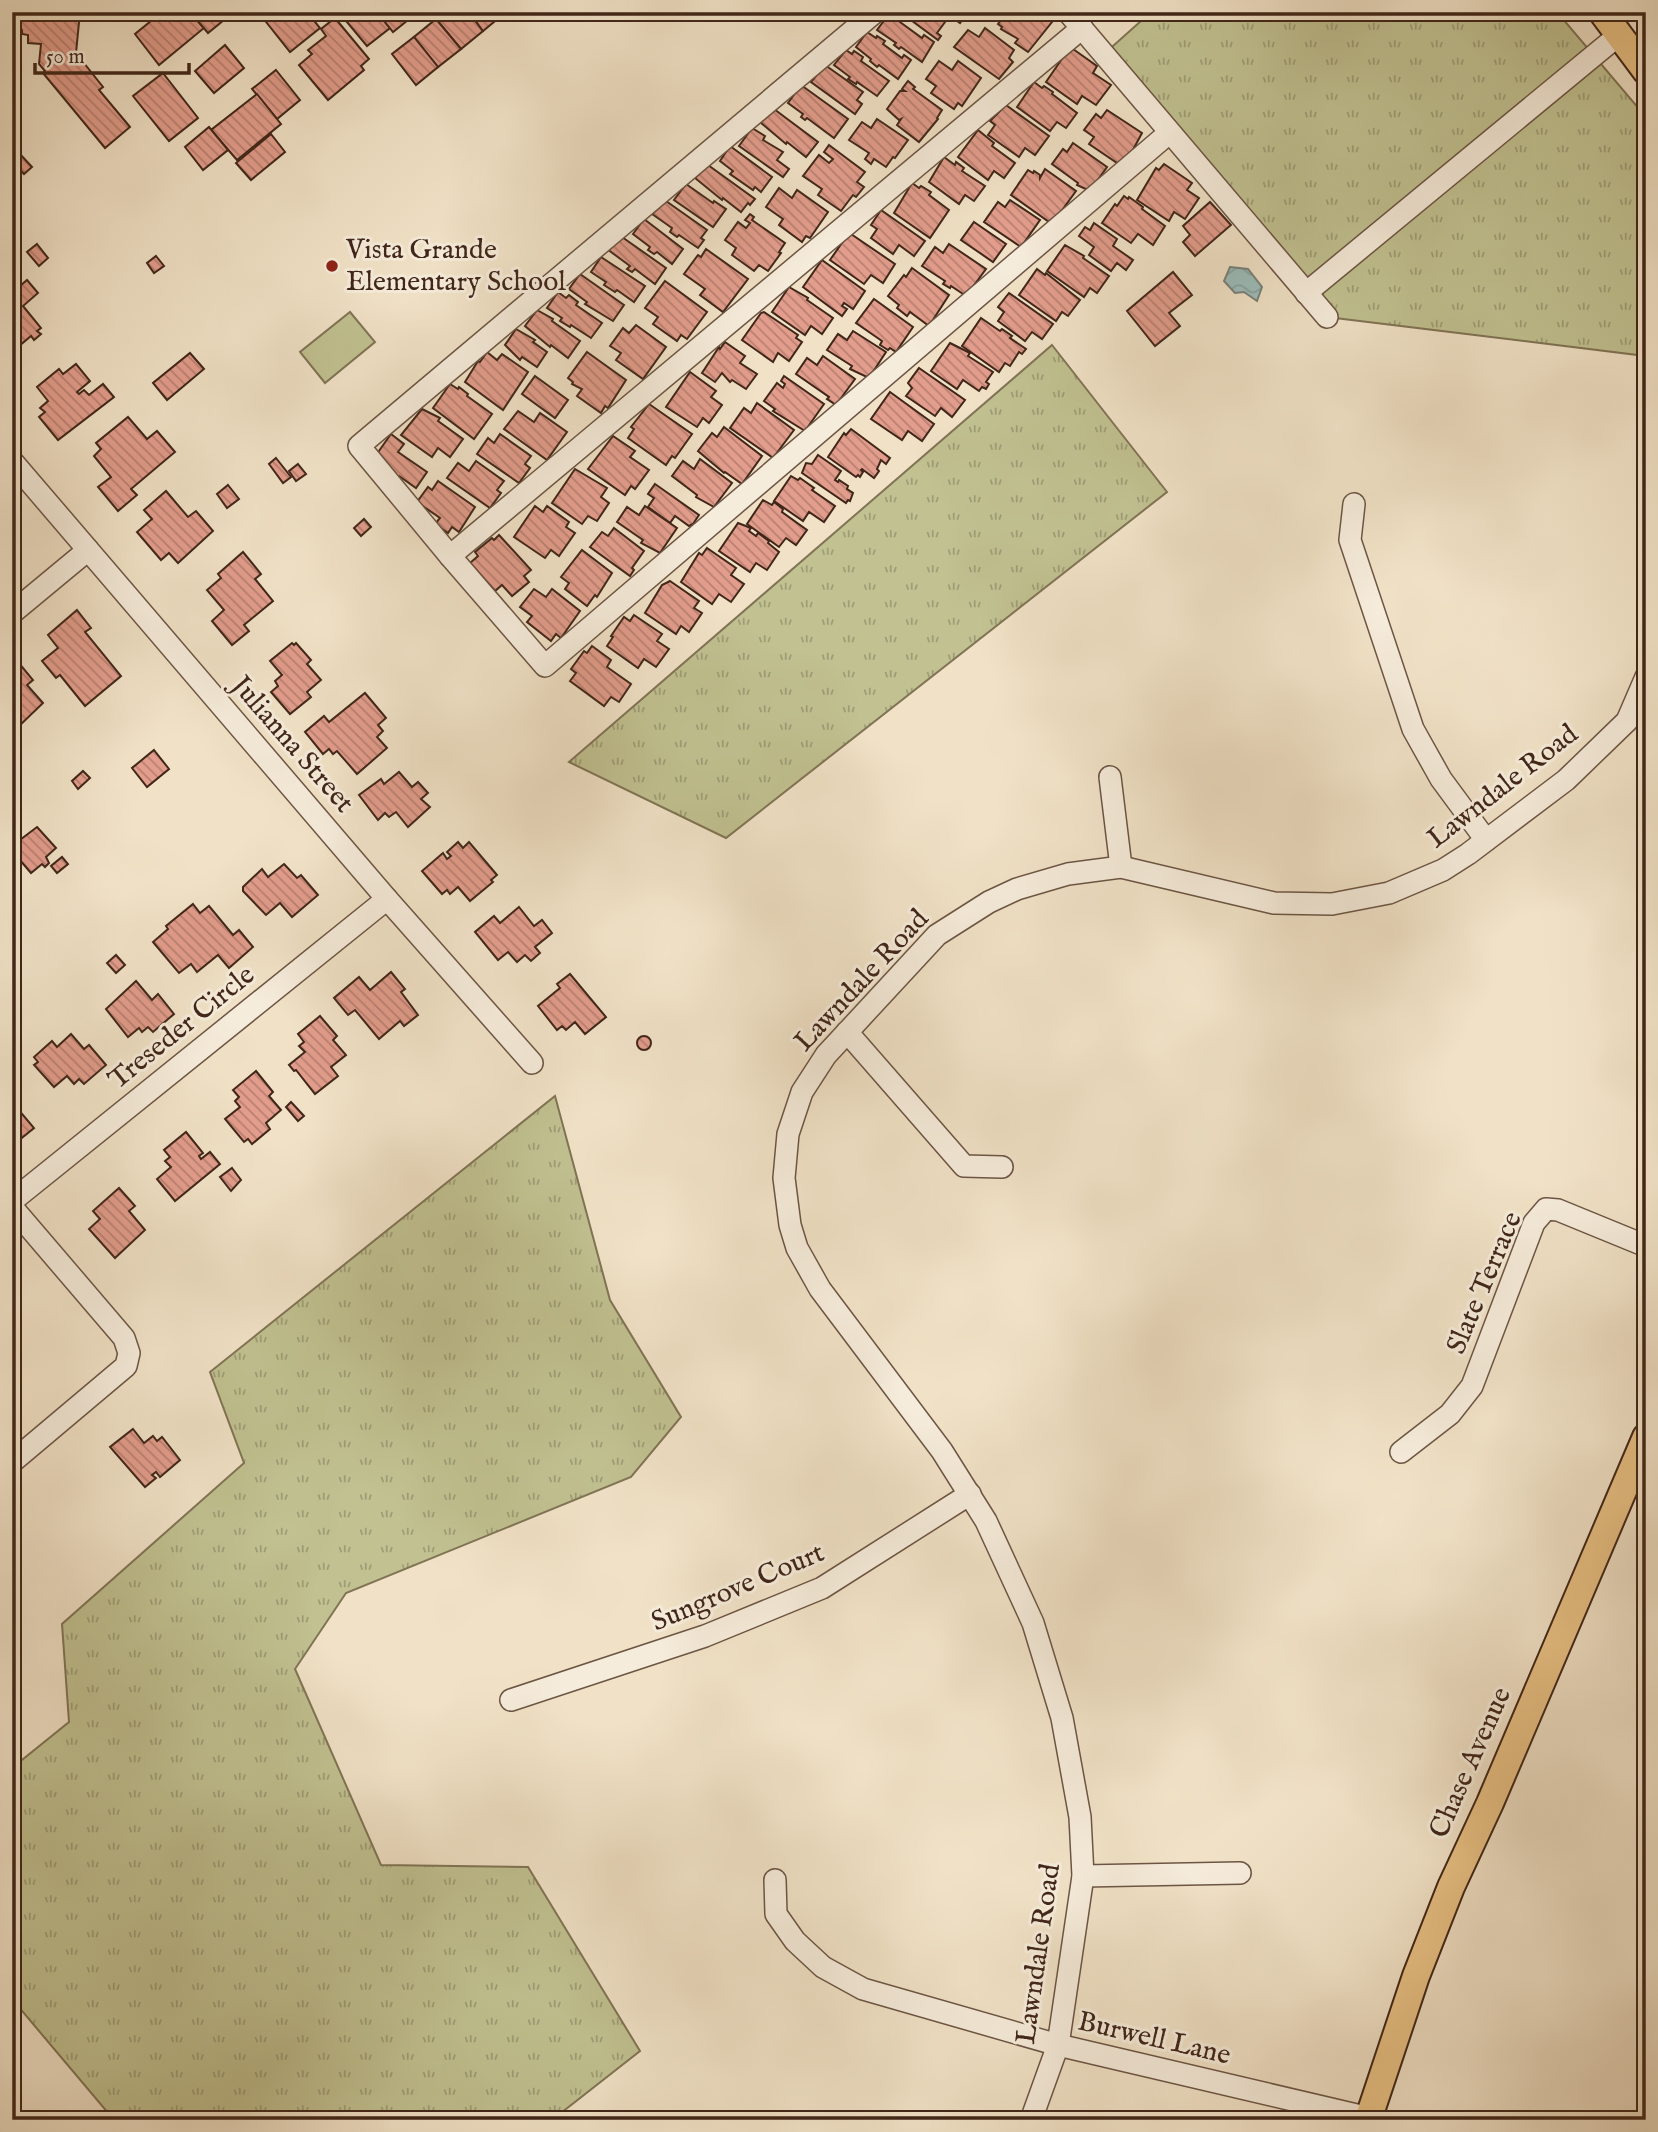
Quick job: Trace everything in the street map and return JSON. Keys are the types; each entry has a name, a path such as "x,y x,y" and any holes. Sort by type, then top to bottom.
{"main road":[{"path":"1602,12 1646,71"},
{"name":"Chase Avenue","path":"1372,2119 1416,1976 1451,1886 1490,1803 1646,1437"}],"street":[{"path":"876,12 359,446 545,666 1169,133"},
{"path":"450,556 1075,20 1327,317"},
{"path":"1306,293 1620,34"},
{"name":"Julianna Street","path":"12,461 387,899 532,1063"},
{"path":"1354,504 1350,540 1413,729 1441,779 1486,840"},
{"path":"12,613 88,550"},
{"name":"Lawndale Road","path":"1031,2120 1058,2045 1083,1876 1080,1817 1073,1767 1049,1669 1007,1563 970,1494 942,1451 820,1289 797,1248 790,1225 783,1178 786,1145 794,1113 813,1073 847,1032 937,935 989,902 1042,880 1068,873 1121,867 1275,903 1332,904 1370,898 1416,883 1443,870 1566,780 1627,721 1646,677"},
{"path":"1110,777 1121,867"},
{"name":"Treseder Circle","path":"12,1201 387,899"},
{"path":"847,1032 964,1166 1002,1167"},
{"path":"12,1207 124,1338 129,1353 125,1366 12,1462"},
{"name":"Slate Terrace","path":"1401,1452 1450,1414 1472,1386 1534,1223 1546,1209 1558,1210 1646,1246"},
{"name":"Sungrove Court","path":"511,1700 705,1636 822,1588 970,1494"},
{"path":"1083,1876 1240,1873"},
{"name":"Burwell Lane","path":"775,1880 776,1914 785,1928 806,1953 842,1979 863,1989 1058,2045 1372,2119"}],"green space":[{"path":"1151,12 1557,12 1646,117 1646,356 1327,317 1104,54"},
{"path":"350,312 375,342 325,383 300,352"},
{"path":"1052,345 1167,492 726,838 569,762"},
{"path":"555,1096 610,1300 681,1417 631,1477 346,1593 295,1669 381,1865 528,1867 640,2051 552,2120 114,2120 12,1999 12,1768 69,1722 62,1624 244,1463 210,1372"}],"water":[{"path":"1230,267 1248,269 1262,287 1257,301 1244,292 1235,293 1224,281"}],"building":[{"path":"16,12 80,12 76,53 103,87 99,90 130,127 105,148 43,73 45,71 39,64 41,44 28,43 28,35 22,34 15,21"},
{"path":"162,12 190,12 204,28 159,65 135,34"},
{"path":"190,12 228,12 230,15 208,33"},
{"path":"307,12 320,28 290,52 259,13"},
{"path":"345,12 377,12 390,28 367,46 341,15"},
{"path":"377,12 418,12 393,32"},
{"path":"444,12 469,12 483,31 461,49 436,19"},
{"path":"469,12 506,12 483,31"},
{"path":"900,12 940,12 948,18 937,33 941,36 938,40"},
{"path":"945,12 968,12 960,23"},
{"path":"1007,12 1038,12 1052,22 1028,52 1015,43 1018,39 1001,29 998,24"},
{"path":"889,14 922,38 924,35 934,42 922,62 901,47 899,49 894,45 896,43 877,30"},
{"path":"335,18 369,59 361,66 364,70 328,100 299,65 312,54 308,50 326,36 321,29"},
{"path":"436,19 461,49 438,67 414,37"},
{"path":"985,28 1014,50 1009,58 1013,62 999,79 954,47 968,30 979,37"},
{"path":"867,32 885,41 883,44 902,58 904,55 911,60 898,79 879,65 877,67 856,47"},
{"path":"414,37 438,67 416,85 392,54"},
{"path":"225,45 244,68 214,93 195,71"},
{"path":"1073,49 1097,66 1093,73 1111,85 1096,105 1082,96 1077,104 1046,82 1066,53"},
{"path":"846,50 852,54 854,51 863,57 861,61 889,81 877,96 848,79 850,77 834,65"},
{"path":"939,61 952,70 958,61 981,78 962,106 958,103 954,109 931,93 936,86 926,79"},
{"path":"825,65 863,92 857,100 862,104 855,114 811,82"},
{"path":"276,70 300,100 277,119 252,89"},
{"path":"163,73 198,118 169,141 133,96"},
{"path":"908,81 915,87 913,89 942,110 919,142 897,125 901,119 887,109 900,91 905,91 902,89"},
{"path":"1034,82 1053,92 1052,94 1077,113 1066,128 1057,122 1050,131 1017,107"},
{"path":"801,85 848,119 834,138 807,118 805,120 801,117 803,114 788,103"},
{"path":"257,94 281,124 237,160 211,130"},
{"path":"1006,105 1049,136 1035,155 1025,148 1019,157 988,135 995,125 990,121"},
{"path":"774,109 818,142 806,157 760,122"},
{"path":"1107,110 1142,133 1128,159 1120,165 1089,144 1094,137 1084,130 1096,114 1101,118"},
{"path":"877,119 908,140 886,167 874,159 871,164 865,159 869,153 849,140 862,122 871,128"},
{"path":"209,127 228,150 203,170 185,147"},
{"path":"752,128 765,136 763,140 783,152 777,160 789,169 783,177 739,146"},
{"path":"978,130 994,143 992,146 1015,163 1004,178 994,171 988,180 958,157"},
{"path":"271,134 285,152 251,180 236,163"},
{"path":"1073,143 1107,167 1090,191 1077,185 1078,183 1052,164 1063,149 1067,152"},
{"path":"829,145 865,172 857,182 864,187 856,197 853,195 841,211 818,195 822,189 803,176 819,155 829,163 833,159 824,152"},
{"path":"730,146 772,177 761,192 755,187 753,190 730,174 733,171 720,161"},
{"path":"19,153 32,167 24,174 12,161"},
{"path":"944,157 955,165 956,162 964,168 962,171 985,186 974,201 965,195 959,204 929,182"},
{"path":"1164,164 1192,183 1187,190 1199,198 1185,219 1174,212 1169,221 1137,200 1156,168 1159,170"},
{"path":"708,165 755,199 741,212 723,198 722,200 695,178"},
{"path":"1045,169 1076,191 1052,224 1011,195 1028,170 1040,175 1040,178"},
{"path":"912,183 931,192 929,195 949,210 930,238 894,213"},
{"path":"686,184 726,209 713,227 674,200"},
{"path":"779,188 792,198 797,190 828,212 810,238 806,236 802,242 779,225 783,219 766,207"},
{"path":"1124,196 1143,207 1142,209 1165,226 1153,245 1138,234 1131,243 1102,223"},
{"path":"1010,200 1040,220 1021,247 984,222 998,202 1005,207"},
{"path":"666,201 707,230 698,248 670,232 672,228 652,214"},
{"path":"1210,202 1231,225 1195,256 1183,242 1190,235 1183,226"},
{"path":"881,210 925,241 914,256 899,245 893,254 871,238 877,229 871,225"},
{"path":"750,214 754,217 752,220 785,243 768,271 759,265 754,271 732,255 736,248 725,240 738,222 746,228 750,223 745,220"},
{"path":"644,219 683,249 672,264 657,252 654,254 648,250 650,247 633,234"},
{"path":"974,222 1006,244 993,262 961,240"},
{"path":"1094,223 1117,239 1113,246 1133,260 1126,270 1117,263 1111,271 1089,255 1094,247 1079,236 1085,227 1090,230"},
{"path":"851,234 895,264 883,283 871,275 864,284 830,260"},
{"path":"622,237 666,268 655,284 635,269 632,272 627,269 630,266 607,249"},
{"path":"37,244 48,258 39,266 27,252"},
{"path":"949,244 986,269 966,296 943,284 945,281 922,266 935,247 943,253"},
{"path":"1065,245 1109,276 1097,293 1090,288 1084,297 1047,271"},
{"path":"706,249 748,279 723,312 700,295 705,289 684,274"},
{"path":"156,256 164,266 154,273 147,263"},
{"path":"601,257 645,286 634,302 604,285 606,282 591,272"},
{"path":"822,260 865,291 853,309 844,303 842,306 847,309 842,316 803,287"},
{"path":"912,268 949,295 929,326 910,312 907,316 888,296"},
{"path":"1037,269 1080,300 1068,316 1062,312 1056,321 1019,295"},
{"path":"1173,272 1192,295 1169,313 1180,326 1155,346 1127,311"},
{"path":"580,274 624,305 613,321 585,304 587,302 569,289"},
{"path":"27,280 38,293 23,306 41,328 37,331 41,334 34,340 31,336 12,352 12,293"},
{"path":"665,281 707,312 687,339 681,335 677,341 653,324 658,317 645,308"},
{"path":"789,287 833,318 822,334 811,326 805,335 772,312"},
{"path":"558,292 566,298 569,295 578,302 576,305 602,323 591,338 560,321 562,318 547,308"},
{"path":"1009,293 1053,324 1042,339 1032,332 1025,341 998,321 1004,312 998,307"},
{"path":"874,299 913,327 896,352 880,345 882,341 856,323"},
{"path":"537,310 580,341 568,358 525,326"},
{"path":"764,312 798,335 796,338 802,342 789,361 778,353 773,362 742,340"},
{"path":"981,318 1000,331 1002,329 1026,349 1022,354 1019,352 1010,366 1005,363 999,372 962,346"},
{"path":"636,325 666,347 643,379 616,360 621,353 610,346 623,328 629,333"},
{"path":"516,329 535,340 533,342 547,352 537,367 522,357 520,360 505,345"},
{"path":"853,331 886,352 869,378 850,369 852,366 827,350 838,334 847,340"},
{"path":"725,342 745,356 740,363 757,374 746,389 732,380 730,382 722,373 715,382 702,373"},
{"path":"950,343 970,353 968,356 993,372 986,382 989,384 986,389 982,387 979,391 963,380 957,389 931,371"},
{"path":"487,352 497,360 502,354 528,372 503,410 465,382"},
{"path":"587,352 626,380 608,408 605,406 601,413 577,396 582,389 572,384 568,378"},
{"path":"190,353 204,369 167,400 153,383"},
{"path":"823,356 855,379 836,405 796,374 807,358 817,365"},
{"path":"76,364 90,381 77,392 79,394 84,390 89,395 103,384 114,397 58,440 39,417 45,412 40,408 48,401 37,387 59,369 63,374"},
{"path":"919,368 965,400 952,417 941,408 935,416 906,396 912,388 908,383"},
{"path":"690,372 716,391 711,397 722,405 709,423 703,418 697,427 666,407"},
{"path":"535,376 568,400 555,418 522,394"},
{"path":"784,376 824,404 805,431 773,411 775,409 764,401 777,383 783,388 785,384 781,381"},
{"path":"450,384 458,389 459,387 492,414 474,439 433,408"},
{"path":"890,392 934,424 922,441 908,431 902,440 871,419"},
{"path":"757,403 794,430 773,458 730,428 744,408 751,413"},
{"path":"649,404 692,434 675,458 672,456 666,465 628,438 634,429 631,427"},
{"path":"422,409 440,418 438,421 463,439 450,457 438,448 432,457 401,435"},
{"path":"518,411 534,422 540,413 567,432 547,460 504,429"},
{"path":"128,417 147,439 157,431 175,452 131,489 137,495 118,511 98,487 111,477 94,456 101,449 96,443"},
{"path":"724,427 762,456 742,484 698,451 712,433 717,437"},
{"path":"851,429 890,458 886,464 881,460 877,469 879,471 874,478 862,469 860,477 856,477 828,457 844,433 846,435"},
{"path":"391,434 404,444 398,452 427,472 416,488 399,476 397,478 374,458"},
{"path":"500,434 531,456 525,464 530,468 519,483 477,454 488,438 494,443"},
{"path":"613,436 635,451 630,457 649,470 635,489 631,486 625,495 588,469"},
{"path":"818,455 841,471 835,480 848,486 847,489 853,493 850,501 846,503 802,473 806,463 812,464"},
{"path":"276,458 291,477 283,483 269,464"},
{"path":"700,459 732,483 714,507 696,497 697,495 672,476 683,461 694,469"},
{"path":"476,461 504,481 497,490 501,493 490,508 447,478 458,463 469,471"},
{"path":"298,464 306,474 296,481 289,471"},
{"path":"575,469 607,488 601,497 609,503 597,521 588,516 582,524 552,503"},
{"path":"791,476 798,480 800,478 835,506 824,522 809,512 803,521 774,501"},
{"path":"438,481 475,507 459,532 452,527 448,533 435,524 440,518 417,502 428,487 432,490"},
{"path":"655,484 699,515 693,524 689,526 675,516 670,523 648,507 654,498 648,494"},
{"path":"228,485 239,499 227,508 217,494"},
{"path":"166,491 188,517 196,511 213,531 178,563 169,553 161,560 137,532 152,519 144,510"},
{"path":"763,500 772,505 774,502 783,509 782,512 807,530 796,545 786,538 779,547 747,524"},
{"path":"535,506 543,512 547,506 569,522 566,527 575,533 559,556 551,550 545,558 514,537"},
{"path":"645,506 677,528 660,553 641,543 643,540 617,522 627,507 639,515"},
{"path":"364,519 371,527 361,536 354,528"},
{"path":"738,523 751,528 749,531 756,536 758,533 779,552 767,570 756,563 750,572 719,551"},
{"path":"614,528 644,551 632,568 634,570 630,576 590,547 602,532 608,536"},
{"path":"499,535 531,570 524,576 529,582 512,596 502,585 495,591 470,563 478,556 475,552"},
{"path":"707,548 736,568 731,575 744,584 731,602 719,594 712,604 681,582 699,553 702,555"},
{"path":"582,550 612,573 597,597 595,595 587,606 565,589 569,583 561,577"},
{"path":"243,552 261,574 255,579 273,601 244,625 249,631 232,645 212,621 224,610 207,590 221,578 218,574"},
{"path":"670,581 699,601 694,608 702,613 689,632 681,626 676,634 645,613 662,585"},
{"path":"534,589 546,597 552,589 580,611 561,638 556,634 551,641 527,622 532,616 520,607"},
{"path":"77,610 91,628 85,632 121,676 85,706 60,675 56,678 42,661 58,648 48,635"},
{"path":"634,615 662,634 657,641 669,649 656,667 644,659 638,668 607,646 624,617 630,621"},
{"path":"292,643 296,643 311,660 307,664 321,680 307,692 311,697 290,714 271,692 278,686 275,681 282,675 270,661"},
{"path":"592,646 611,660 607,667 631,684 619,702 611,697 604,706 570,681 576,673 571,669 584,651 587,653"},
{"path":"18,662 33,680 27,685 43,703 13,732 12,666"},
{"path":"365,693 386,718 378,725 383,731 377,737 387,748 357,774 337,751 333,754 329,749 323,754 305,732 324,716 329,722"},
{"path":"154,750 169,769 147,787 132,768"},
{"path":"83,771 90,778 78,789 72,781"},
{"path":"399,772 412,787 418,782 428,793 421,799 430,807 408,827 396,812 389,817 385,813 378,820 359,795 381,779 384,784"},
{"path":"37,827 56,848 46,857 49,863 45,867 42,864 31,873 12,851 12,846"},
{"path":"458,842 463,848 469,842 497,875 491,880 493,882 470,901 458,887 450,894 447,890 442,894 422,871 443,853 447,859 451,856 447,852"},
{"path":"62,857 68,864 57,873 51,866"},
{"path":"284,864 297,878 301,875 318,895 292,917 280,903 266,915 243,891 243,887 262,869 268,877"},
{"path":"193,904 200,913 209,906 233,935 239,930 253,947 229,968 218,955 197,972 191,964 179,973 153,942 168,929 166,926"},
{"path":"519,907 534,926 542,920 552,933 535,947 540,953 531,961 525,955 517,962 508,952 498,960 475,932 494,916 500,923"},
{"path":"116,955 125,965 116,973 107,963"},
{"path":"391,972 405,989 401,992 418,1015 404,1026 400,1021 379,1039 355,1010 348,1015 334,998 359,977 370,990"},
{"path":"570,974 606,1017 585,1034 575,1022 566,1030 562,1026 557,1030 538,1006 560,988 557,984"},
{"path":"136,981 152,1000 158,994 174,1014 153,1032 148,1027 142,1032 139,1028 128,1037 106,1009"},
{"path":"320,1016 337,1036 333,1040 346,1055 331,1067 338,1076 315,1094 289,1065 305,1052 299,1046 304,1042 298,1034"},
{"path":"71,1034 84,1049 89,1045 106,1065 84,1084 79,1079 74,1084 67,1076 54,1087 34,1065 38,1062 34,1057 52,1041 57,1047"},
{"path":"644,1036 649,1038 649,1048 644,1050 639,1048 637,1043 639,1038"},
{"path":"256,1071 273,1092 269,1096 281,1110 266,1123 270,1129 252,1144 248,1139 244,1142 225,1119 240,1107 235,1101 239,1097 233,1090"},
{"path":"12,1102 34,1128 12,1146"},
{"path":"291,1102 304,1116 298,1121 286,1107"},
{"path":"186,1132 203,1153 199,1156 201,1159 210,1152 220,1164 175,1201 157,1179 171,1167 165,1161 170,1157 164,1150"},
{"path":"232,1168 241,1180 231,1191 220,1177"},
{"path":"119,1188 135,1206 129,1211 145,1230 115,1258 89,1229 100,1219 93,1211"},
{"path":"133,1429 144,1443 153,1436 157,1441 162,1437 180,1460 160,1477 156,1472 152,1475 156,1478 145,1487 110,1447"}],"place":[{"name":"Vista Grande Elementary School","path":"332,266"}]}
